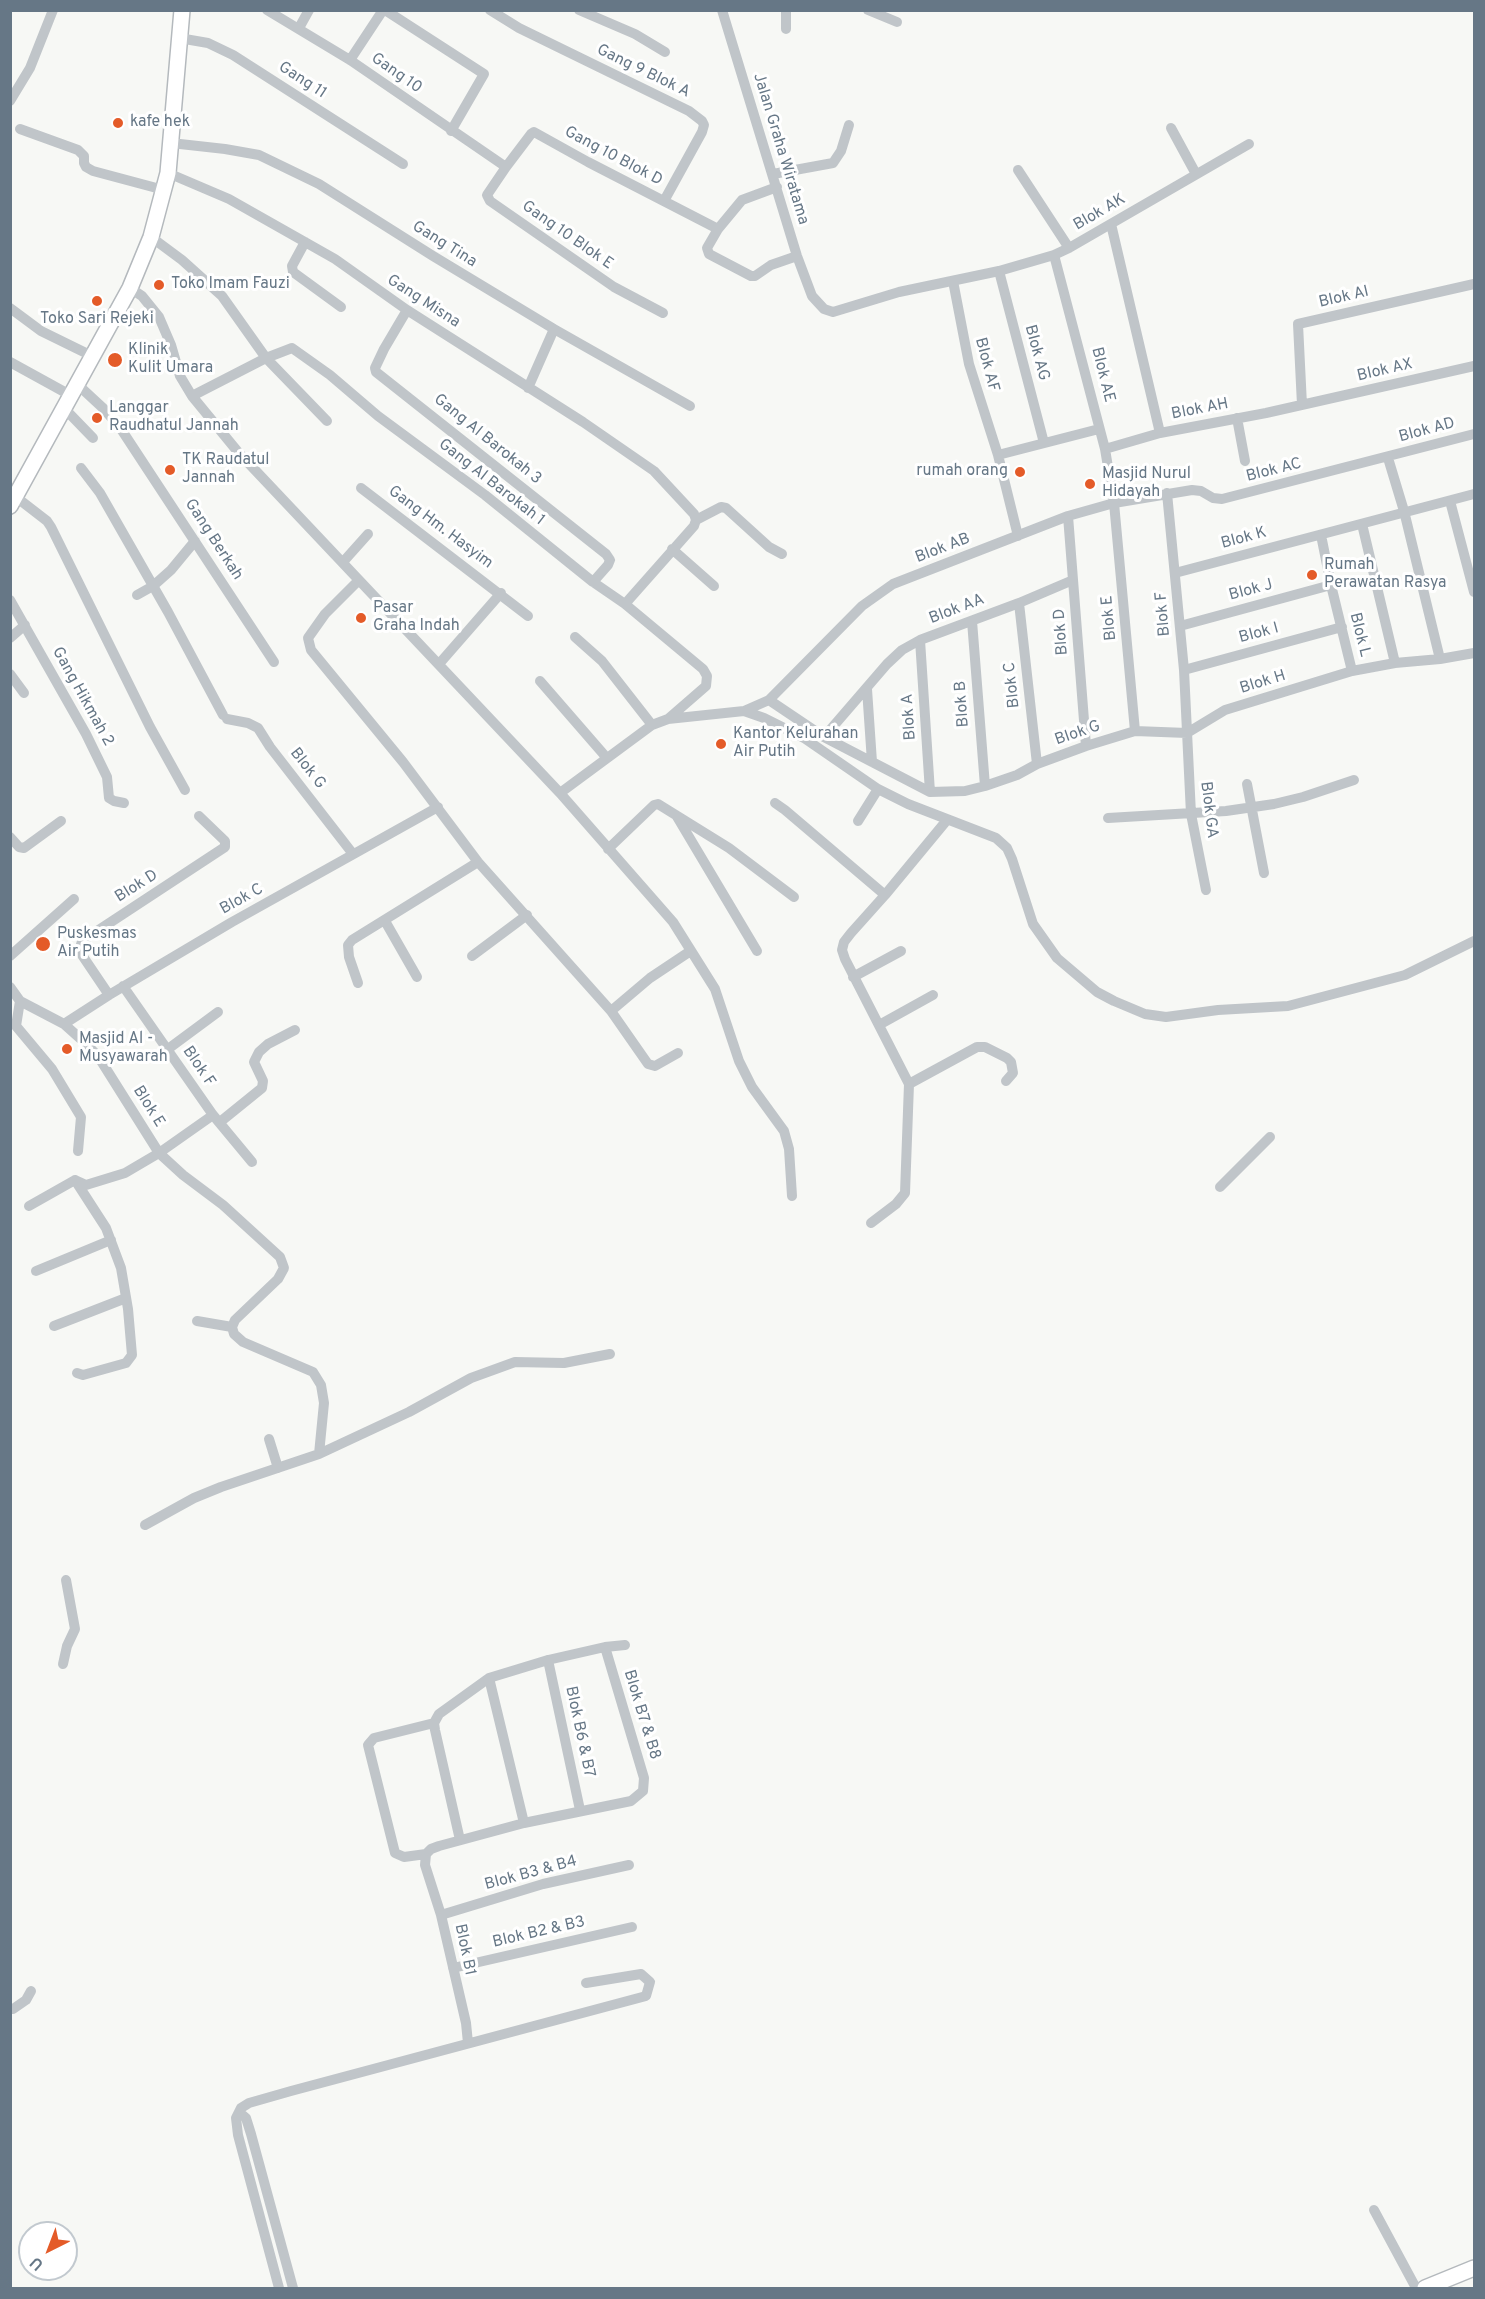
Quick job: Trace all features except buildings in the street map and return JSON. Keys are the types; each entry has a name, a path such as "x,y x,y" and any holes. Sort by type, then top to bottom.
{"main road":[{"path":"13,502 130,288 151,237 168,173 182,10"},
{"path":"1425,2289 1474,2268"}],"street":[{"path":"10,101 30,68 53,10"},
{"name":"Gang 10","path":"267,10 350,60 451,131 506,166"},
{"path":"299,28 309,10"},
{"path":"350,60 384,10 484,74 451,131"},
{"name":"Gang 9 Blok A","path":"490,10 519,28 689,111 702,121 702,132 664,201"},
{"name":"Jalan Graha Wiratama","path":"722,10 797,256 812,296"},
{"path":"786,10 786,29"},
{"path":"868,10 897,22"},
{"path":"584,11 635,34 665,52"},
{"name":"Gang 11","path":"179,38 208,43 233,55 403,164"},
{"path":"773,174 833,163 841,152 849,124"},
{"path":"1172,128 1196,174"},
{"path":"20,129 78,150 84,156 86,167 93,171 164,190"},
{"name":"Gang 10 Blok D","path":"506,166 534,132 718,229"},
{"name":"Gang Tina","path":"171,143 259,155 319,184 554,329 690,406"},
{"name":"Blok AK","path":"812,296 824,309 833,312 899,292 999,271 1054,255 1069,249 1249,144"},
{"name":"Gang 10 Blok E","path":"506,166 487,195 490,201 614,286 663,313"},
{"path":"1018,170 1069,249"},
{"name":"Gang Misna","path":"168,173 229,199 335,259 407,310 583,422 654,471 694,514 696,520"},
{"path":"777,187 742,200 718,229 707,248 709,254 751,276 755,276 771,265 797,256"},
{"path":"1111,224 1160,433"},
{"path":"151,237 182,260 222,296 266,358 327,421"},
{"path":"305,242 292,266 293,272 341,307"},
{"name":"Blok AE","path":"1054,255 1085,366 1105,449 1114,503"},
{"name":"Blok AG","path":"999,271 1044,443"},
{"name":"Blok AF","path":"953,281 969,364 998,455 1018,536"},
{"name":"Blok AI","path":"1302,405 1298,324 1474,284"},
{"path":"130,288 142,297 159,317 171,345 180,376 192,396 238,452 560,793 673,922 715,989 744,1072 784,1131 789,1149 792,1196"},
{"path":"10,308 41,331 92,356"},
{"name":"Gang Al Barokah 3","path":"407,310 384,349 375,369 376,372 606,554 610,560 608,565 593,582"},
{"path":"528,388 554,329"},
{"name":"Gang Al Barokah 1","path":"192,396 266,358 292,348 330,375 378,416 485,495 593,582 625,604 703,669 707,676 706,687 668,719"},
{"path":"10,362 70,395 93,438"},
{"name":"Blok AX","path":"1302,405 1474,366"},
{"name":"Gang Berkah","path":"70,395 104,409 121,429 274,662"},
{"name":"Blok AH","path":"1105,449 1160,433 1302,405"},
{"path":"1237,418 1245,461"},
{"path":"998,455 1099,429"},
{"name":"Blok AD","path":"1388,458 1474,434"},
{"path":"1388,458 1404,511 1440,659"},
{"name":"Blok AC","path":"1167,493 1192,490 1222,499 1388,458"},
{"path":"81,468 100,493 153,586"},
{"name":"Gang Hm. Hasyim","path":"361,488 501,593 528,616"},
{"name":"Blok AB","path":"769,700 862,606 893,584 1068,516 1114,503 1167,493"},
{"name":"Blok F","path":"1167,493 1184,670 1186,733"},
{"name":"Blok K","path":"1175,573 1474,494"},
{"path":"1450,501 1474,592"},
{"path":"13,502 47,521 51,527 150,727 185,790"},
{"name":"Blok E","path":"1114,503 1135,731"},
{"path":"625,604 694,526 696,520 721,507 726,508 769,547 782,554"},
{"name":"Blok D","path":"1068,516 1086,746"},
{"path":"1362,524 1395,663"},
{"path":"343,562 368,534"},
{"name":"Blok L","path":"1321,535 1330,585 1352,671"},
{"path":"137,595 153,586 171,570 195,541"},
{"path":"672,549 714,586"},
{"path":"359,580 325,614 308,638 309,646 438,807 478,862 611,1011 651,1066 678,1053"},
{"name":"Blok AA","path":"824,736 902,650 920,640 1073,580"},
{"name":"Blok J","path":"1180,626 1330,585"},
{"name":"Blok G","path":"153,586 225,717 258,728 270,747 353,854"},
{"path":"439,664 501,593"},
{"name":"Gang Hikmah 2","path":"10,600 86,734 107,777 110,798 124,803"},
{"name":"Blok C","path":"1019,603 1037,764"},
{"name":"Blok B","path":"972,621 985,786"},
{"path":"10,638 25,625"},
{"name":"Blok I","path":"1184,670 1342,627"},
{"path":"574,637 602,661 651,725"},
{"name":"Blok A","path":"920,640 930,792"},
{"name":"Blok H","path":"1186,733 1225,710 1352,671 1474,652"},
{"path":"10,674 24,693"},
{"path":"540,681 606,757"},
{"path":"867,689 872,762"},
{"path":"560,793 651,725 668,719 744,711 769,700 824,736 930,792"},
{"path":"744,711 764,718 804,738 878,789 923,812 988,833 1007,848 1033,924 1057,958 1076,975 1114,1001 1145,1014 1166,1017 1218,1010 1278,1009 1405,975 1474,941"},
{"name":"Blok G","path":"930,792 965,791 985,786 1086,746 1135,731 1186,733"},
{"name":"Blok GA","path":"1186,733 1191,814 1206,890"},
{"path":"1108,818 1191,814 1250,807 1303,797 1354,780"},
{"path":"1246,784 1264,873"},
{"path":"858,821 878,789"},
{"path":"775,803 885,895"},
{"path":"608,849 654,805 658,804 729,848 794,897"},
{"name":"Blok C","path":"64,1024 109,994 438,807"},
{"path":"676,815 757,951"},
{"name":"Blok D","path":"109,994 82,955 80,948 82,941 225,847 225,841 200,816"},
{"path":"871,1223 896,1204 905,1193 909,1084 842,950 844,942 947,820"},
{"path":"10,837 19,847 24,848 61,821"},
{"path":"358,983 349,957 348,945 352,940 478,862"},
{"path":"10,956 74,899"},
{"path":"472,956 527,915"},
{"path":"385,921 417,977"},
{"path":"853,976 901,951"},
{"path":"611,1011 651,978 690,952"},
{"name":"Blok F","path":"123,986 216,1119 252,1162"},
{"path":"10,987 20,1001 16,1026 52,1069 81,1117 78,1151"},
{"path":"879,1025 933,995"},
{"name":"Blok E","path":"20,1001 64,1024 98,1056 159,1153 183,1175 223,1205 280,1257 284,1268 278,1279 235,1320 232,1327"},
{"path":"168,1049 218,1012"},
{"path":"75,1180 86,1185 125,1173 216,1119 262,1088 263,1081 254,1062 259,1052 267,1044 295,1030"},
{"path":"909,1084 977,1047 985,1047 1011,1062 1013,1073 1006,1081"},
{"path":"1220,1186 1270,1137"},
{"path":"29,1206 75,1180"},
{"path":"75,1180 106,1228 121,1268 132,1355 126,1363 84,1374 77,1373"},
{"path":"36,1271 111,1240"},
{"path":"54,1326 126,1298"},
{"path":"197,1321 232,1327 234,1334 243,1342 313,1372 321,1384 324,1403 320,1454"},
{"path":"145,1525 203,1494 320,1454 409,1412 471,1378 515,1362 564,1363 610,1354"},
{"path":"269,1439 278,1468"},
{"path":"63,1664 67,1646 75,1629 66,1580"},
{"path":"460,1840 434,1723 439,1714 489,1678 548,1660 604,1647 625,1646"},
{"name":"Blok B7 & B8","path":"580,1810 631,1801 643,1791 644,1778 604,1647"},
{"name":"Blok B6 & B7","path":"548,1660 580,1810"},
{"path":"489,1678 524,1823"},
{"path":"434,1723 374,1738 368,1745 395,1853 404,1857 425,1860 431,1849 580,1810"},
{"name":"Blok B1","path":"425,1860 441,1914 468,2043"},
{"name":"Blok B3 & B4","path":"441,1914 543,1884 629,1864"},
{"name":"Blok B2 & B3","path":"453,1968 632,1927"},
{"path":"279,2289 238,2134 240,2116 249,2103 646,1996 650,1982 642,1974 586,1983"},
{"path":"13,2009 26,2000 31,1990"},
{"path":"240,2116 293,2289"},
{"path":"1374,2210 1416,2289"}],"place":[{"name":"kafe hek","path":"118,123"},
{"name":"Toko Imam Fauzi","path":"159,285"},
{"name":"Toko Sari Rejeki","path":"97,301"},
{"name":"Klinik Kulit Umara","path":"115,360"},
{"name":"Langgar Raudhatul Jannah","path":"97,418"},
{"name":"TK Raudatul Jannah","path":"170,470"},
{"name":"rumah orang","path":"1020,472"},
{"name":"Masjid Nurul Hidayah","path":"1090,484"},
{"name":"Rumah Perawatan Rasya","path":"1312,575"},
{"name":"Pasar Graha Indah","path":"361,618"},
{"name":"Kantor Kelurahan Air Putih","path":"721,744"},
{"name":"Puskesmas Air Putih","path":"43,944"},
{"name":"Masjid Al - Musyawarah","path":"67,1049"}]}
